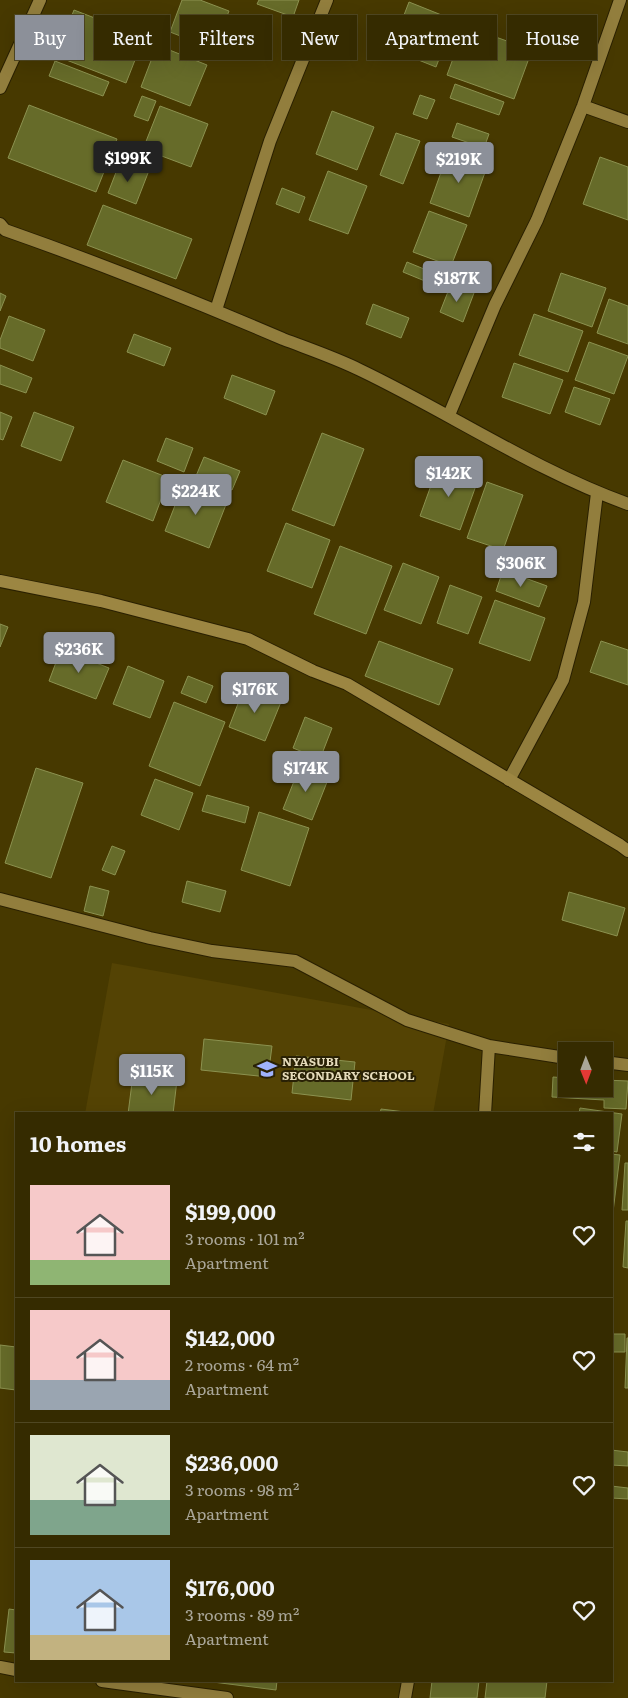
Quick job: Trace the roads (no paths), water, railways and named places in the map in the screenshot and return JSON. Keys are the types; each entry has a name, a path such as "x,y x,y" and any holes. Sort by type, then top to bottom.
{"street":[{"path":"0,88 40,0"},
{"path":"216,310 270,141 327,0"},
{"path":"449,416 496,305 537,220 583,106 620,0"},
{"path":"583,106 628,122"},
{"path":"0,224 5,230 216,310 359,370 597,493 628,504"},
{"path":"509,780 563,680 584,602 597,493"},
{"path":"0,581 101,601 248,640 313,671 347,684 628,851"},
{"path":"0,899 150,938 212,951 295,961 407,1020 489,1046 558,1057"},
{"path":"484,1112 489,1046"},
{"path":"613,1063 628,1065"},
{"path":"0,1667 15,1670"},
{"path":"109,1682 227,1698"},
{"path":"405,1698 408,1682"}],"place":[{"name":"NYASUBI SECONDARY SCHOOL","path":"267,1069"}]}
